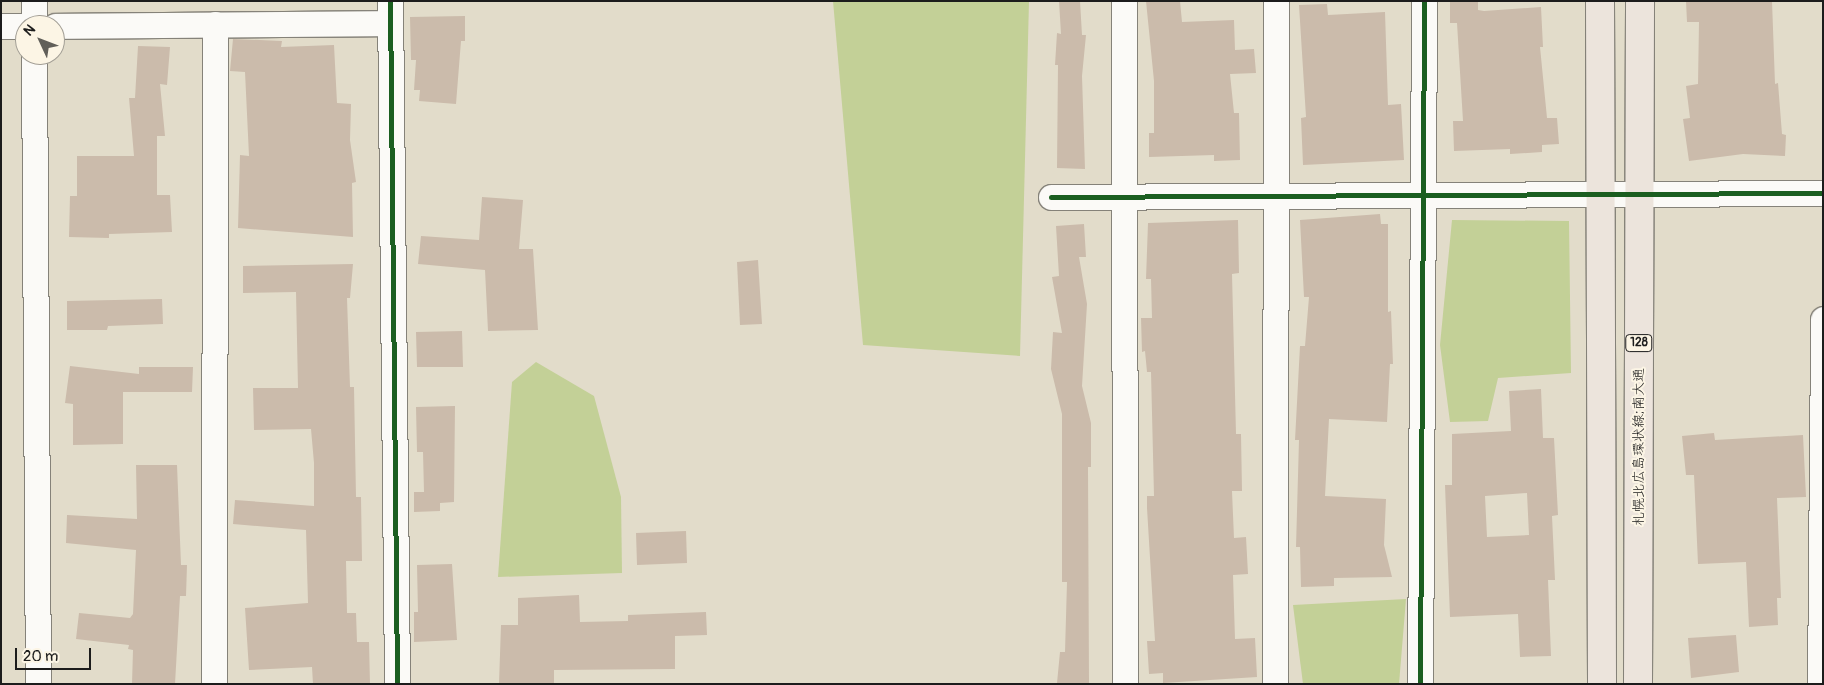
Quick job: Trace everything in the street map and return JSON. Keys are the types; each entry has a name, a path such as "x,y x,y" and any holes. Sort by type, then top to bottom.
{"main road":[{"path":"1600,1 1602,684"},
{"name":"札幌北広島環状線;南大通","path":"1638,684 1640,1"}],"street":[{"path":"34,1 34,15"},
{"path":"1124,1 1125,684"},
{"path":"1275,684 1276,1"},
{"path":"1420,684 1424,1"},
{"path":"65,26 215,24 390,12 397,684"},
{"path":"214,684 215,24"},
{"path":"1,26 15,26"},
{"path":"34,65 38,684"},
{"path":"1051,197 1601,197 1640,194 1823,194"},
{"path":"1820,684 1823,319"}],"green space":[{"path":"833,1 1029,1 1020,356 863,345"},
{"path":"1452,220 1569,221 1571,373 1498,378 1488,421 1450,422 1440,345"},
{"path":"536,362 594,396 621,497 622,573 498,577 512,382"},
{"path":"1406,599 1399,684 1303,684 1293,605"}],"building":[{"path":"1059,1 1080,1 1082,35 1086,35 1082,76 1085,169 1057,168 1058,65 1055,65 1057,33 1061,34"},
{"path":"1146,1 1180,1 1182,22 1234,20 1235,50 1254,49 1256,73 1230,74 1234,113 1239,113 1240,160 1214,161 1214,155 1149,157 1149,133 1154,133 1154,81"},
{"path":"1450,1 1478,1 1478,10 1484,11 1541,7 1543,47 1540,47 1547,118 1557,118 1559,144 1542,145 1542,152 1510,154 1510,149 1454,151 1453,121 1463,121 1457,23 1450,23"},
{"path":"1686,1 1772,1 1775,84 1778,83 1782,134 1786,135 1785,156 1743,154 1689,161 1683,119 1690,118 1686,86 1698,84 1699,22 1687,22"},
{"path":"1327,4 1328,15 1385,12 1388,105 1401,104 1404,160 1303,165 1301,118 1306,117 1299,5"},
{"path":"465,16 465,41 461,41 456,104 419,101 420,90 414,90 416,60 411,60 410,17"},
{"path":"233,39 282,41 281,47 334,45 337,103 351,104 350,140 356,182 352,183 353,237 238,228 240,155 249,156 245,72 230,71"},
{"path":"138,46 170,47 167,85 160,84 165,136 157,136 157,195 170,195 172,232 109,234 109,238 69,237 70,196 77,196 77,156 134,156 129,98 135,98"},
{"path":"482,197 523,200 519,249 533,249 538,330 488,331 485,270 418,264 421,236 479,240"},
{"path":"1380,214 1381,224 1388,224 1388,312 1391,311 1393,364 1390,364 1387,422 1329,419 1325,496 1386,499 1384,545 1392,577 1334,578 1334,586 1301,587 1300,547 1296,547 1299,440 1295,440 1300,346 1305,346 1309,297 1304,297 1300,220"},
{"path":"1238,220 1239,273 1232,274 1236,434 1241,434 1242,491 1232,491 1234,538 1246,537 1248,574 1233,575 1235,639 1255,638 1257,677 1163,683 1163,673 1149,674 1147,641 1155,641 1147,508 1147,496 1154,496 1151,372 1147,372 1145,351 1142,352 1141,318 1152,318 1151,279 1146,279 1148,223"},
{"path":"1084,224 1086,257 1079,257 1087,304 1082,386 1091,423 1091,467 1088,467 1089,684 1057,683 1060,652 1065,652 1067,582 1062,582 1062,414 1051,369 1053,332 1062,333 1052,277 1059,276 1056,226"},
{"path":"758,260 762,324 740,325 737,262"},
{"path":"353,264 350,298 347,298 350,387 354,387 356,497 361,497 362,561 346,561 347,613 356,613 357,642 369,642 370,684 313,684 312,667 249,670 245,608 308,603 306,530 233,524 235,500 314,506 314,463 311,429 254,430 253,388 298,388 296,292 243,293 243,266"},
{"path":"162,299 163,324 108,326 107,330 67,330 67,301"},
{"path":"462,331 463,367 417,367 416,332"},
{"path":"70,366 139,374 139,367 193,367 192,392 123,392 123,444 73,445 73,404 65,403"},
{"path":"1541,389 1543,438 1554,438 1558,515 1552,516 1555,580 1548,580 1551,656 1520,657 1518,614 1450,617 1445,485 1452,485 1452,434 1511,431 1509,391","holes":["1527,493 1529,535 1487,537 1485,496"]},
{"path":"455,406 454,502 440,503 440,511 414,512 414,492 424,492 423,452 417,452 416,407"},
{"path":"1714,433 1715,440 1803,435 1806,497 1777,498 1781,598 1777,598 1778,625 1749,627 1746,562 1698,564 1694,475 1686,475 1682,436"},
{"path":"136,465 177,465 181,565 187,565 186,596 180,596 175,684 132,684 133,650 128,649 129,645 76,639 79,613 130,618 133,614 136,550 66,543 67,515 137,519"},
{"path":"686,531 687,563 637,565 636,533"},
{"path":"452,564 457,640 414,642 414,612 418,612 417,565"},
{"path":"579,595 580,622 628,621 628,615 706,612 707,635 675,636 675,669 554,670 554,684 499,684 501,625 518,625 518,598"},
{"path":"1736,635 1739,672 1691,678 1688,638"}],"cycle path":[{"path":"390,1 397,684"},
{"path":"1420,684 1424,1"},
{"path":"1051,197 1823,193"}]}
